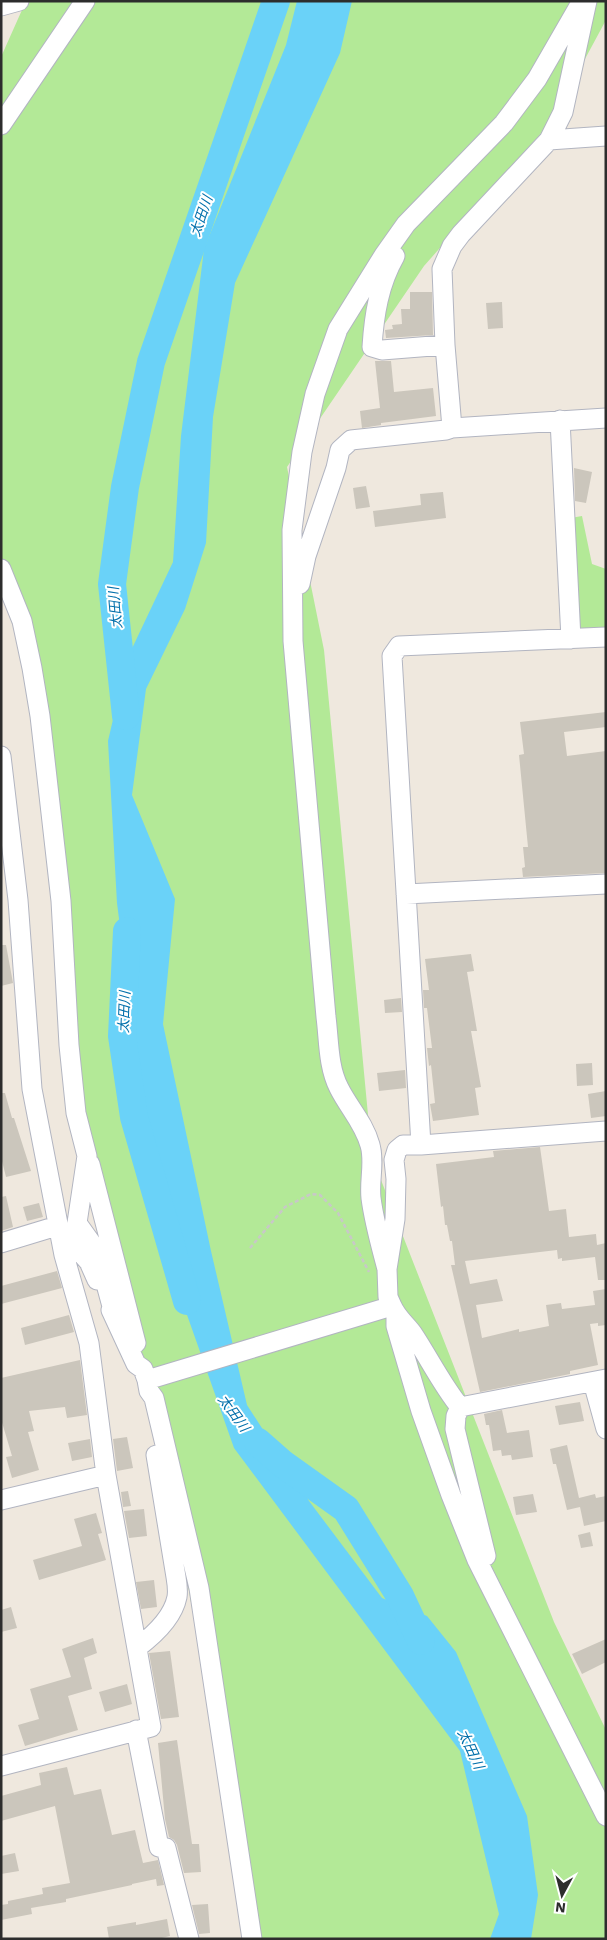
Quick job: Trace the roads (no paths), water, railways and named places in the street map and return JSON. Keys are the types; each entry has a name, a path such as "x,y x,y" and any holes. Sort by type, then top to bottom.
{"street":[{"path":"1,6 19,1"},
{"path":"1,125 85,1"},
{"path":"388,1269 374,1217 371,1197 372,1157 370,1146 365,1131 339,1088 332,1070 326,1017 293,641 292,530 302,452 315,394 338,329 384,255 402,230 504,123 537,79 582,1"},
{"path":"452,428 445,345 442,268 452,246 549,140 564,112 587,1"},
{"path":"549,140 606,136"},
{"path":"402,230 406,235 380,288 373,324 372,347 382,350 445,345"},
{"path":"293,596 298,590 306,556 336,468 340,450 351,440 452,428 606,418"},
{"path":"560,420 571,639"},
{"path":"1,569 5,586 22,621 40,716 61,900 69,1045 76,1113 154,1398 199,1588 252,1939"},
{"path":"421,1145 392,656 399,646 606,638"},
{"path":"1,756 18,900 32,1088 57,1226 89,1343 106,1475 151,1727 1,1766"},
{"path":"406,894 606,884"},
{"path":"606,1131 404,1145 397,1150 394,1156 396,1179 395,1219 388,1269 390,1306 421,1411 451,1495 477,1560 606,1816"},
{"path":"87,1156 77,1223 97,1251 116,1321"},
{"path":"1,1243 57,1226"},
{"path":"57,1226 89,1262 136,1364 149,1379 146,1398 176,1577 177,1597 170,1615 138,1647"},
{"path":"149,1379 390,1306"},
{"path":"390,1306 406,1324 427,1355 447,1391 460,1407"},
{"path":"460,1407 599,1380 606,1429"},
{"path":"460,1407 456,1416 455,1429 486,1556 487,1578"},
{"path":"1,1500 106,1475"},
{"path":"136,1730 159,1847 166,1848 189,1939"}],"water":[{"path":"297,1 352,1 340,53 235,283 213,417 206,543 185,609 146,689 132,795 175,899 163,1024 211,1251 247,1405 309,1501 382,1598 427,1616 456,1652 527,1816 538,1895 531,1939 490,1939 499,1914 460,1751 234,1448 186,1312 143,1106 117,903 108,741 127,659 173,562 181,436 204,249 286,45"}],"waterway":[{"name":"太田川","path":"126,716 112,584 125,487 151,362 276,1"},
{"name":"太田川","path":"127,931 122,1036 134,1117 187,1301"},
{"name":"太田川","path":"258,1442 283,1464 346,1509 400,1596 421,1641"}]}
